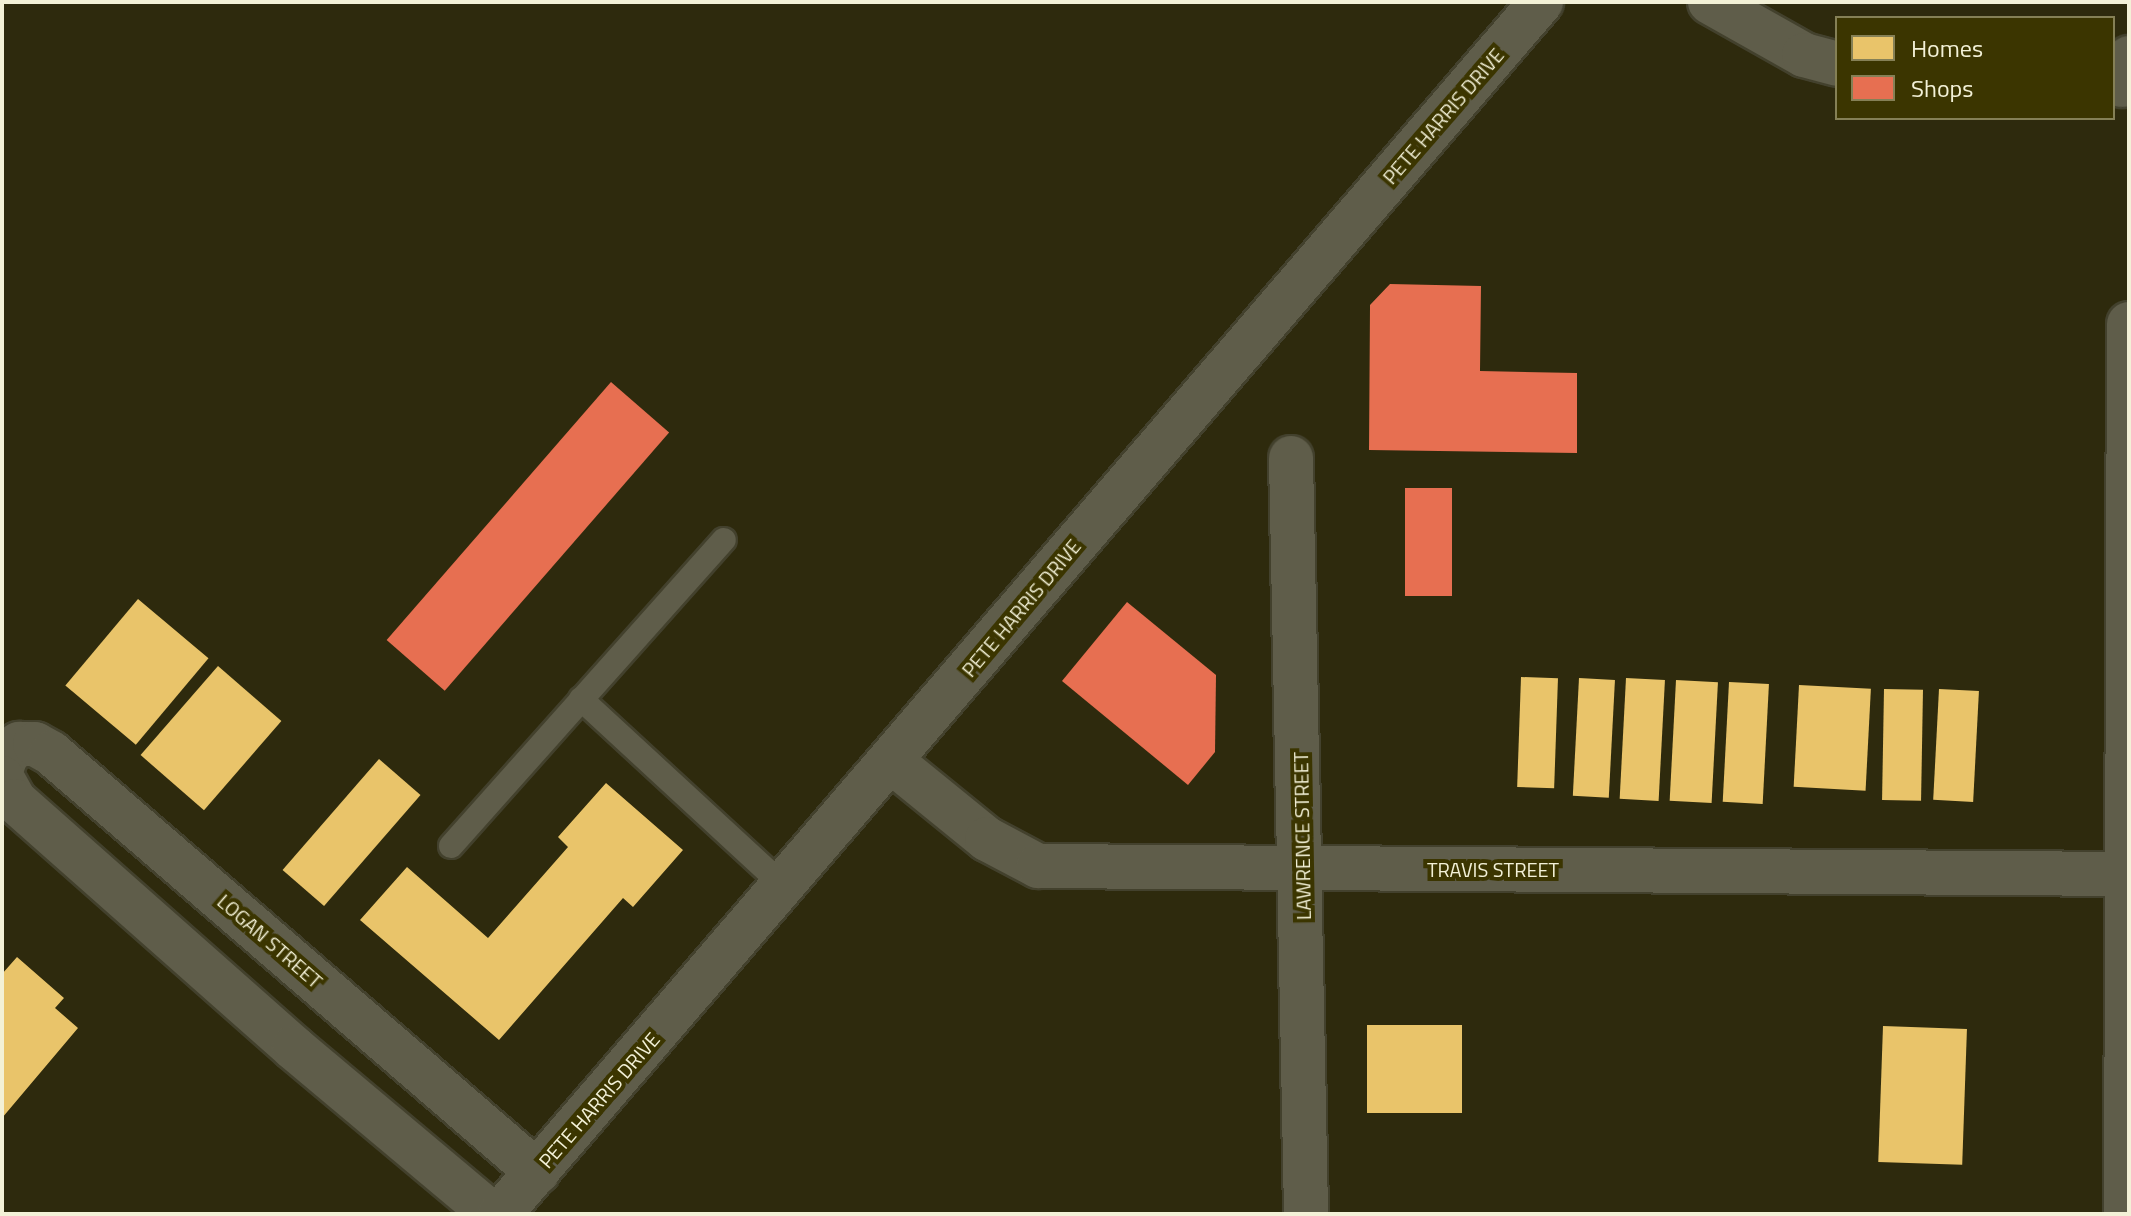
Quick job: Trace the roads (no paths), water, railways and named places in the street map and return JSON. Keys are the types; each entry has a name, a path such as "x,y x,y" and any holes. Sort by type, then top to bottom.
{"street":[{"name":"PETE HARRIS DRIVE","path":"500,1214 1541,2"},
{"path":"1710,2 1804,55 1835,63"},
{"path":"2126,1214 2129,324"},
{"name":"LAWRENCE STREET","path":"1291,458 1302,867 1306,1214"},
{"name":"LOGAN STREET","path":"2,767 7,754 19,744 35,744 51,753 537,1172"},
{"name":"TRAVIS STREET","path":"891,761 987,839 1038,866 2128,874"},
{"path":"2,778 15,801 492,1214"}],"lane":[{"path":"451,846 724,540"},
{"path":"581,699 784,886"}]}
